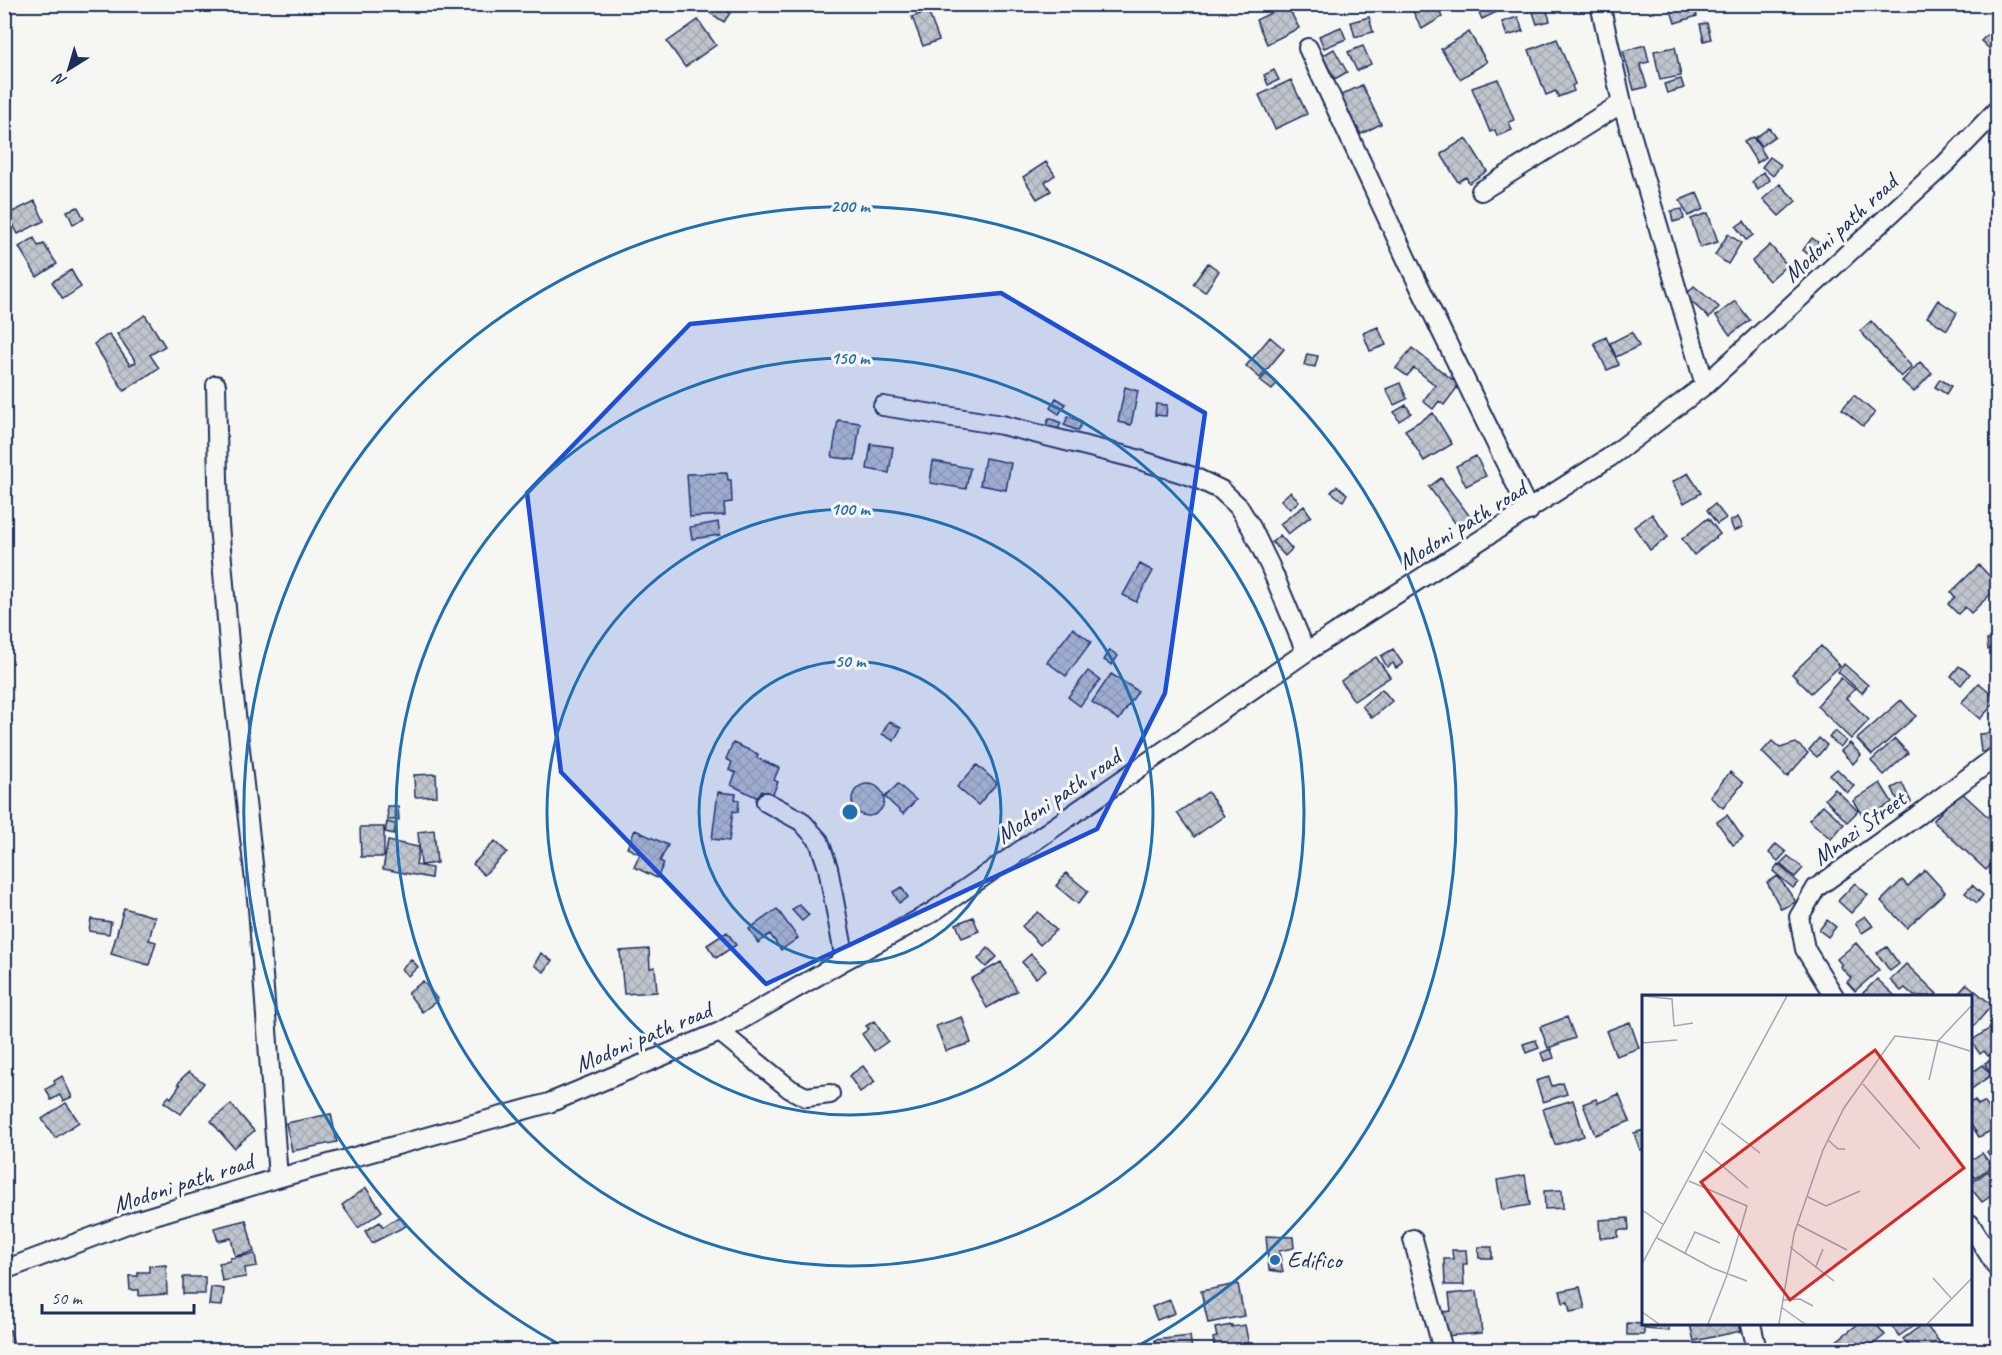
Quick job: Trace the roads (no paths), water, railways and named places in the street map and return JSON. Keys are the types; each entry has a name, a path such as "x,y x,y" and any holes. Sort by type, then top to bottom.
{"street":[{"path":"1600,4 1622,103 1705,385"},
{"path":"1308,48 1413,273 1529,511"},
{"path":"1481,191 1622,103"},
{"name":"Modoni path road","path":"4,1270 138,1220 278,1178 549,1103 720,1032 931,913 1306,652 1610,458 1705,385 1947,162 1998,110"},
{"path":"216,385 219,525 232,679 258,908 278,1178"},
{"path":"883,406 1013,428 1131,457 1194,477 1221,490 1238,506 1251,527 1306,652"},
{"name":"Mnazi Street","path":"1833,995 1805,949 1799,917 1816,888 1998,754"},
{"path":"766,802 801,821 819,841 828,868 845,960"},
{"path":"720,1032 790,1089 806,1098 831,1094"},
{"path":"1972,1226 1998,1269"},
{"path":"1413,1239 1443,1350"},
{"path":"1751,1325 1757,1350"}],"place":[{"name":"Edifico","path":"1275,1260"}]}
